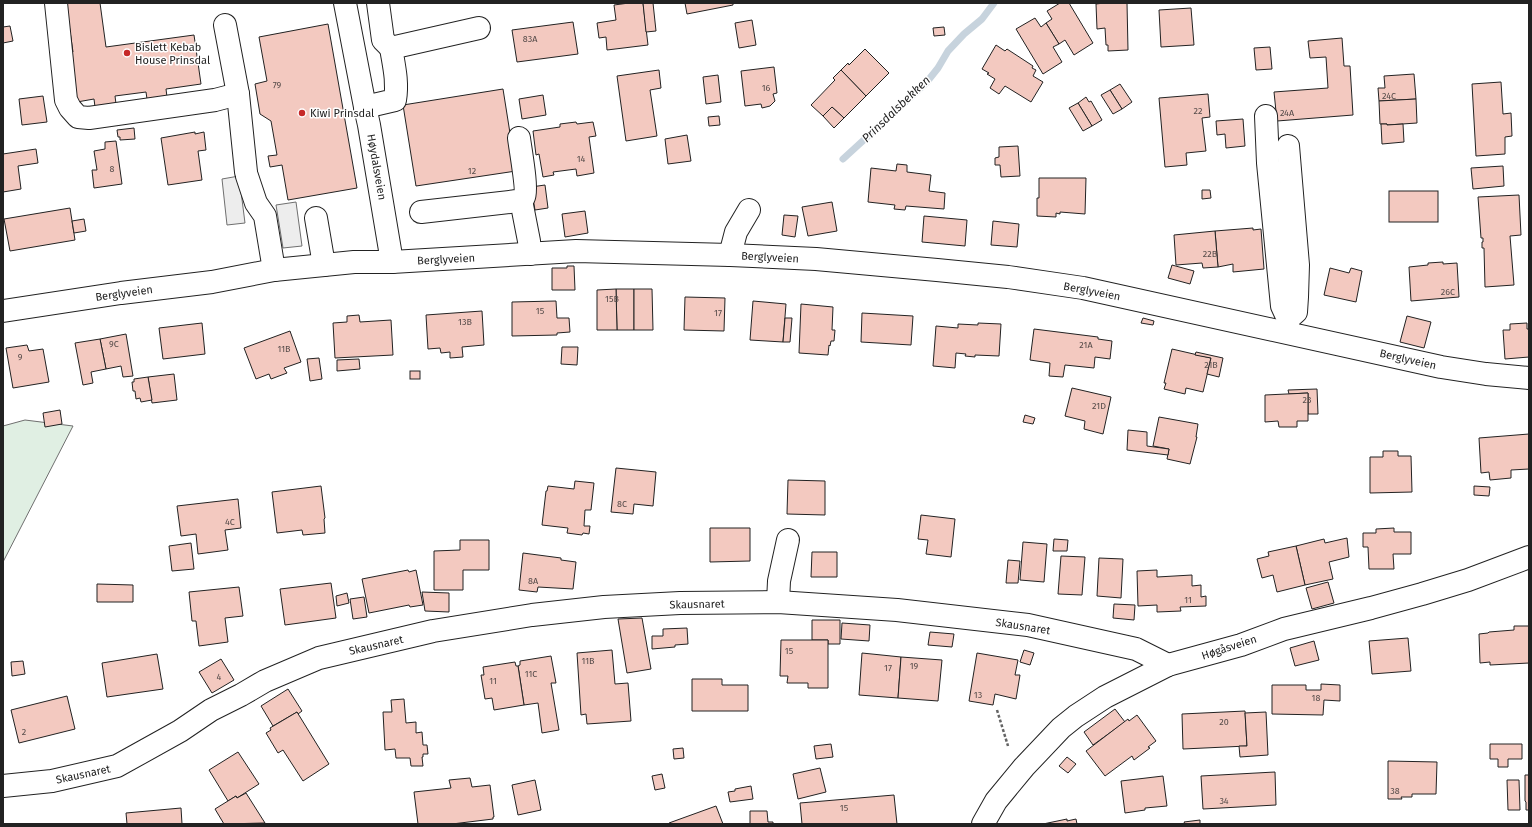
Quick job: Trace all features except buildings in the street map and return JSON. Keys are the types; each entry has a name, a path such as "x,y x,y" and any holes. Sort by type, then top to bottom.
{"street":[{"path":"56,3 66,100 70,108 78,117 89,118 207,101 238,94"},
{"name":"Høydalsveien","path":"345,3 364,107 369,125 392,262"},
{"path":"364,107 395,100 397,88 395,70 387,44 378,3"},
{"path":"226,25 238,94 246,174 256,203 265,216 274,270"},
{"path":"353,44 387,44 479,28"},
{"path":"1266,116 1268,163 1282,306 1288,326"},
{"path":"422,212 520,200 524,198 525,194 519,138"},
{"path":"1288,146 1298,266 1298,297 1296,312 1288,326"},
{"path":"520,200 529,241 530,254"},
{"path":"730,255 736,232 749,210"},
{"path":"316,218 324,265"},
{"name":"Berglyveien","path":"3,311 120,293 212,282 274,270 354,262 392,262 603,251 730,255 823,260 1008,277 1083,288 1288,326 1441,367 1486,374 1529,378"},
{"path":"778,602 779,581 788,540"},
{"name":"Høgåsveien","path":"983,824 996,801 1024,767 1061,728 1105,697 1168,665 1240,644 1284,629 1422,594 1468,580 1529,557"},
{"name":"Skausnaret","path":"3,786 52,781 117,766 180,731 211,710 241,696 265,681 319,658 434,631 532,615 604,607 680,603 778,602 897,610 1028,625 1136,649 1168,665"}],"path":[{"path":"997,710 1008,746"}],"green space":[{"path":"25,420 73,426 3,562 3,426"}],"shaded area":[{"path":"239,176 245,223 227,225 222,179"},
{"path":"296,202 302,246 283,248 276,205"}],"waterway":[{"name":"Prinsdalsbekken","path":"843,159 926,83 938,68 948,51 964,34 982,19 994,3"}],"place":[{"name":"Bislett Kebab House Prinsdal","path":"127,53"},
{"name":"Kiwi Prinsdal","path":"302,113"}]}
